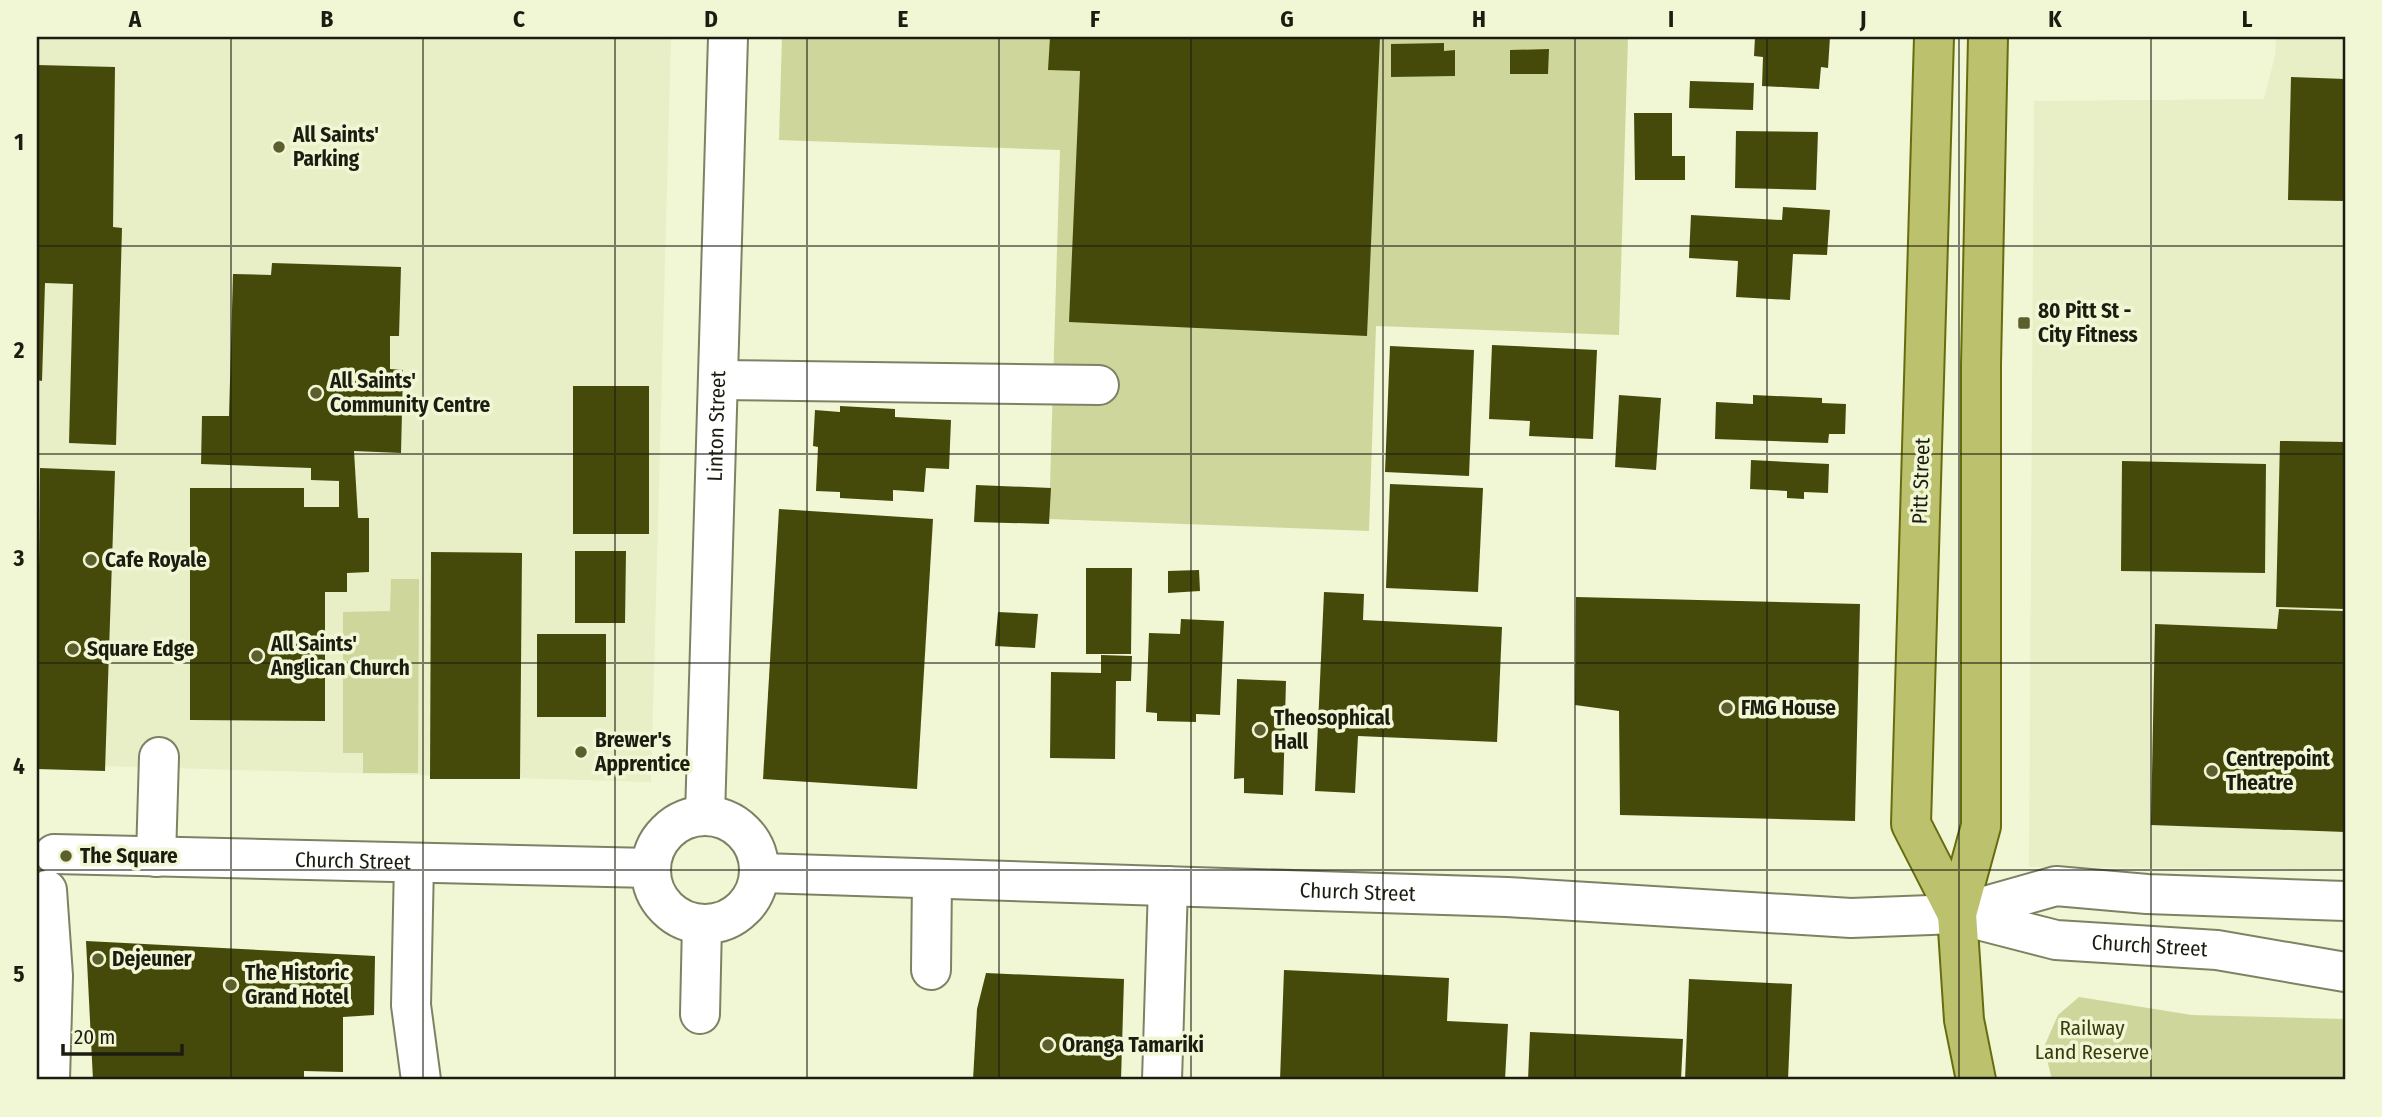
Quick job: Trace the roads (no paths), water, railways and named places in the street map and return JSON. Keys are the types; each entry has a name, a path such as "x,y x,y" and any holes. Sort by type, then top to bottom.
{"main road":[{"name":"Pitt Street","path":"1934,37 1911,824 1957,914"},
{"name":"Pitt Street","path":"1976,1080 1964,1020 1957,914 1981,826 1980,364 1988,37"},
{"path":"1930,184 1984,182"}],"street":[{"name":"Linton Street","path":"705,816 728,37"},
{"path":"718,380 1100,385"},
{"path":"156,858 159,757"},
{"path":"705,816 723,818 751,839 758,856 760,873 756,890 741,911 719,923 702,924 685,921 660,900 653,885 651,868 654,852 662,837 689,818 705,816"},
{"name":"Church Street","path":"44,868 156,858 651,868"},
{"path":"414,863 411,1005 421,1080"},
{"path":"44,868 54,976 50,1080"},
{"name":"Church Street","path":"760,873 1507,897 1823,918 1957,914 2056,886 2147,894 2345,901"},
{"path":"931,970 932,879"},
{"path":"1162,1080 1168,886"},
{"name":"Church Street","path":"1957,914 2056,940 2217,950 2345,972"},
{"path":"699,1014 702,924"}],"place":[{"name":"All Saints' Parking","path":"279,147"},
{"name":"80 Pitt St - City Fitness","path":"2024,323"},
{"name":"All Saints' Community Centre","path":"316,393"},
{"name":"Cafe Royale","path":"91,560"},
{"name":"Square Edge","path":"73,649"},
{"name":"All Saints' Anglican Church","path":"257,656"},
{"name":"FMG House","path":"1727,708"},
{"name":"Theosophical Hall","path":"1260,730"},
{"name":"Brewer's Apprentice","path":"581,752"},
{"name":"Centrepoint Theatre","path":"2212,771"},
{"name":"The Square","path":"66,856"},
{"name":"Dejeuner","path":"98,959"},
{"name":"The Historic Grand Hotel","path":"231,985"},
{"name":"Oranga Tamariki","path":"1048,1045"}],"park label":[{"name":"Railway Land Reserve","path":"2092,1040"}]}
